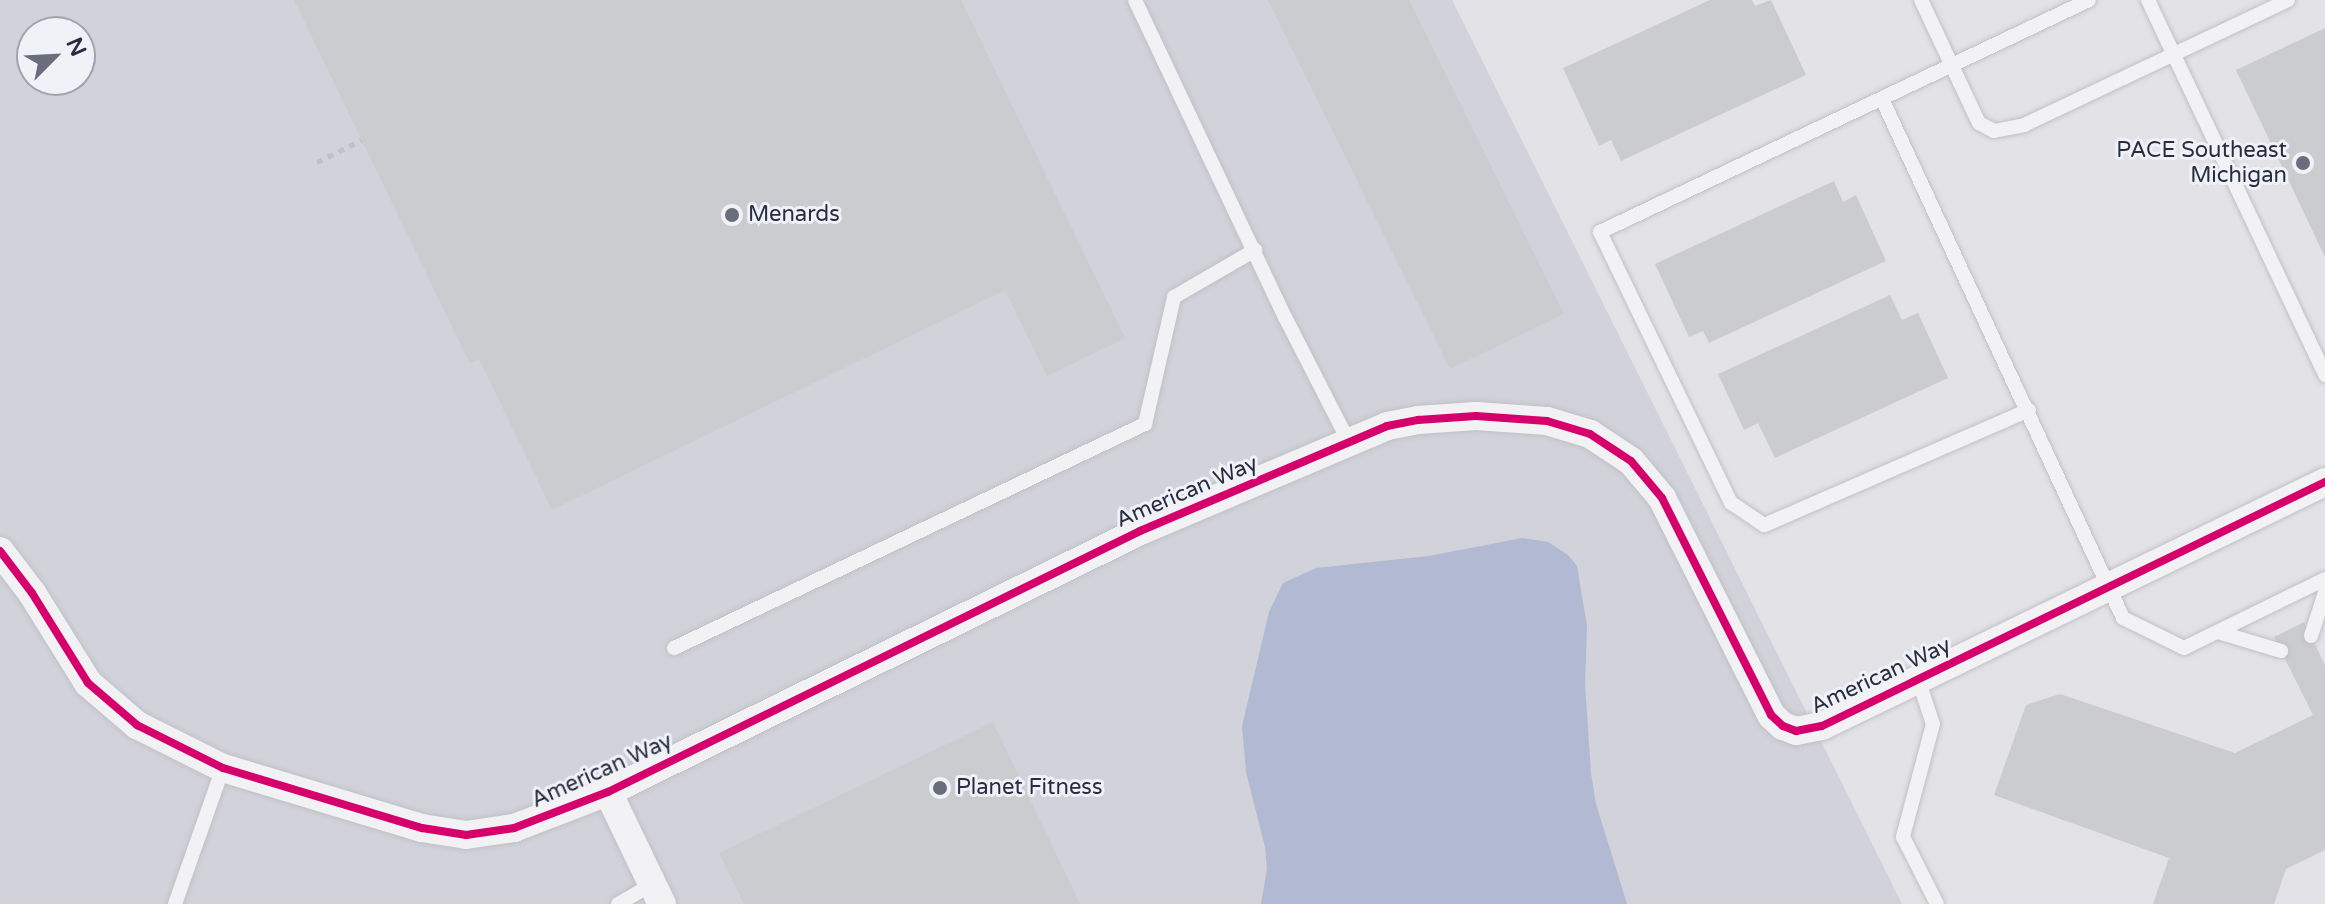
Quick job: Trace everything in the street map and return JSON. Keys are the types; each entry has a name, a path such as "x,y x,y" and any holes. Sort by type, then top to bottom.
{"street":[{"name":"American Way","path":"0,551 32,593 88,683 137,725 223,768 422,828 466,835 514,828 608,792 1140,531 1387,426 1447,416 1527,418 1590,434 1631,461 1662,498 1766,706 1777,722 1796,731 1813,729 2325,482"},
{"path":"608,792 657,894"}],"lane":[{"path":"1135,0 1286,319 1349,442"},
{"path":"1921,0 1979,123 1994,131 2024,125 2288,0"},
{"path":"2029,410 1764,525 1731,503 1600,232 2089,0"},
{"path":"2148,0 2325,375"},
{"path":"1882,99 2123,618 2184,648 2325,579"},
{"path":"674,648 1145,424 1174,297 1255,250"},
{"path":"2311,636 2325,592"},
{"path":"2218,632 2281,651"},
{"path":"1918,679 1933,724 1903,837 1937,904"},
{"path":"175,904 223,768"},
{"path":"618,904 657,894"}],"path":[{"path":"317,162 362,140"}],"shaded area":[{"path":"0,0 1452,0 1902,904 0,904"}],"water":[{"path":"1522,538 1548,542 1568,555 1577,566 1587,626 1585,684 1591,773 1596,804 1627,904 1261,904 1267,869 1265,847 1246,772 1242,726 1269,612 1283,583 1316,568 1429,556"}],"building":[{"name":"Menards","path":"294,0 961,0 1125,338 1047,376 1005,290 552,510 479,359 470,364"},
{"path":"1268,0 1409,0 1564,314 1450,369"},
{"path":"1710,0 1752,0 1755,6 1771,0 1806,75 1621,161 1611,140 1599,146 1563,68"},
{"name":"PACE Southeast Michigan","path":"2325,28 2325,257 2236,70"},
{"path":"1834,181 1843,202 1856,195 1886,261 1709,343 1703,331 1689,337 1655,264"},
{"path":"1890,295 1902,320 1918,313 1948,378 1775,458 1758,423 1744,430 1718,374"},
{"path":"2304,622 2325,665 2325,850 2286,869 2274,904 2153,904 2169,858 1994,795 2026,705 2060,694 2235,753 2313,715 2274,637"},
{"name":"Planet Fitness","path":"993,722 1080,904 744,904 719,853"}],"cycle path":[{"path":"0,551 32,593 88,683 137,725 223,768 422,828 466,835 514,828 608,792 1140,531 1387,426 1418,420 1476,416 1547,421 1590,434 1631,461 1662,498 1771,715 1783,726 1796,731 1822,726 2325,482"}],"place":[{"name":"PACE Southeast Michigan","path":"2303,163"},
{"name":"Menards","path":"732,215"},
{"name":"Planet Fitness","path":"940,788"}]}
